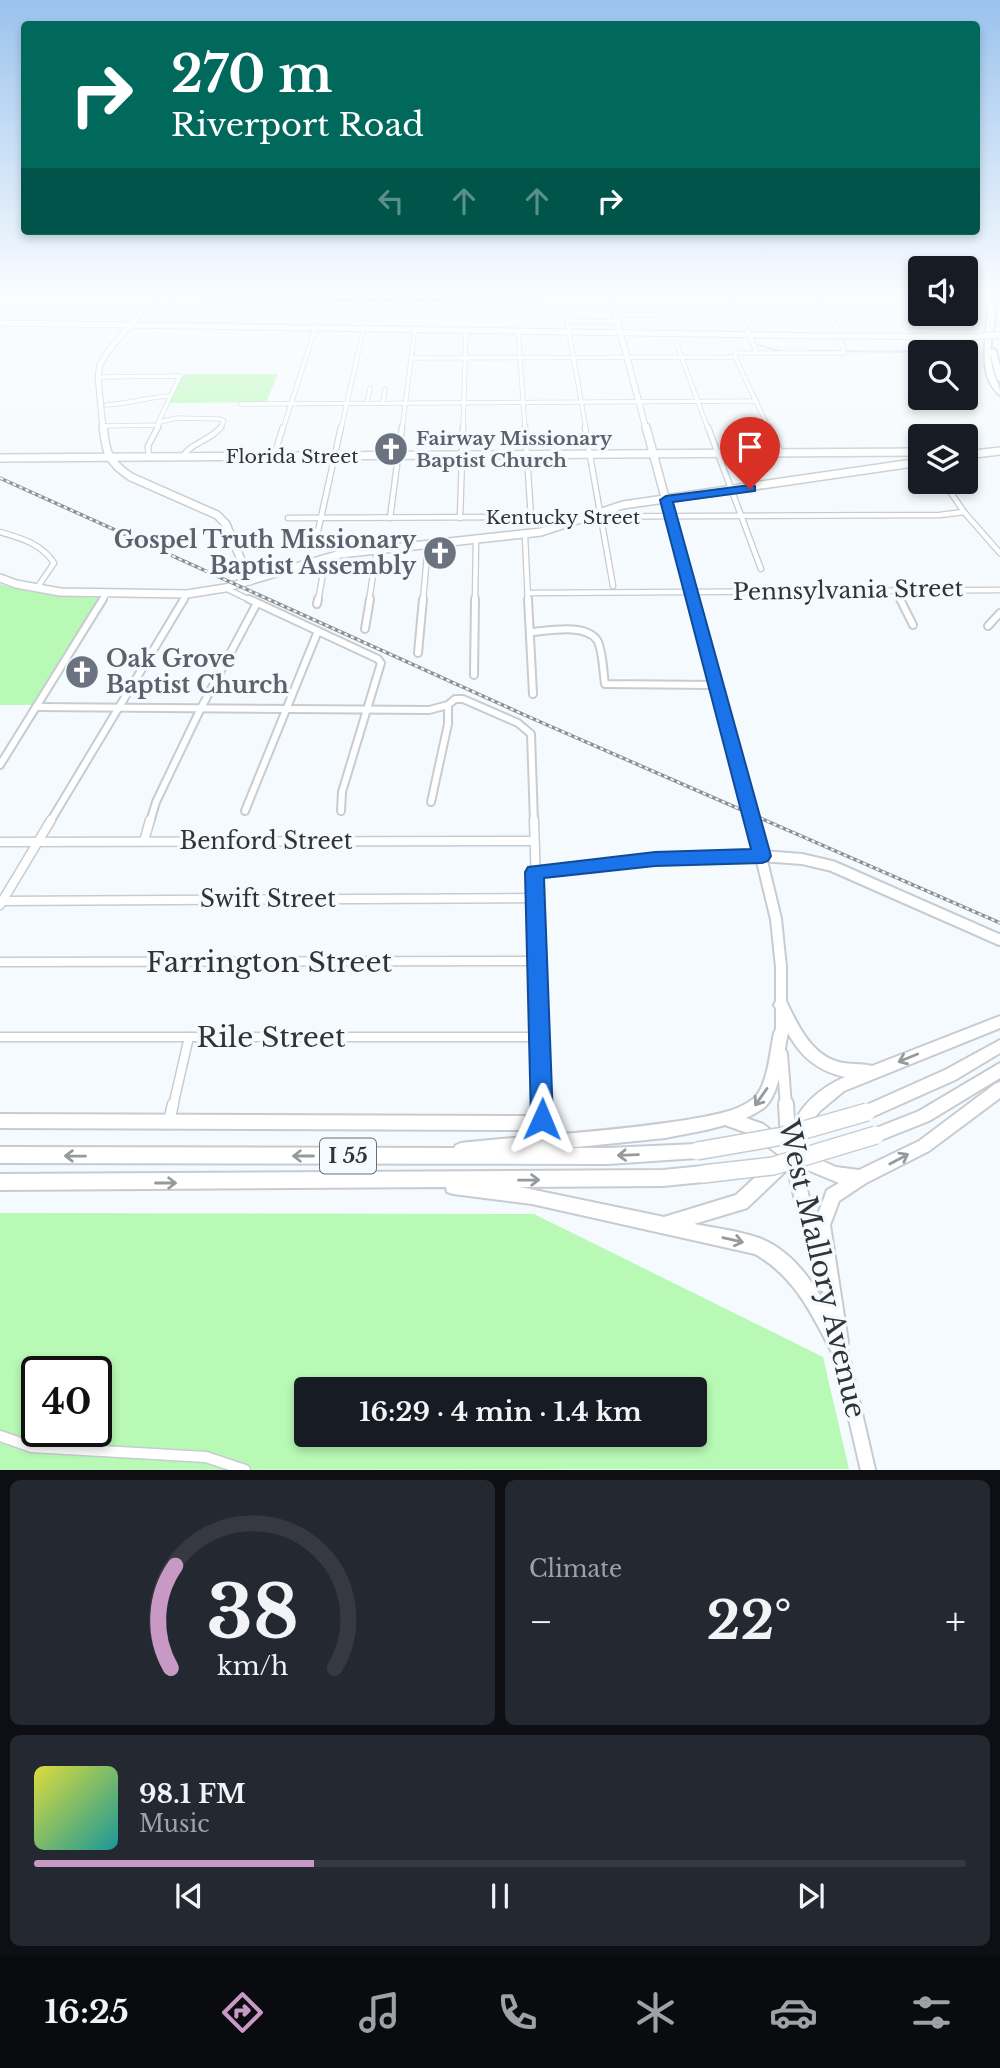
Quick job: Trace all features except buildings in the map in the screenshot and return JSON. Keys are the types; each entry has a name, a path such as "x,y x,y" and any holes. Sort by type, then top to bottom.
{"highway":[{"path":"988,363 1000,393"},
{"path":"781,1005 797,1040 812,1056 842,1070 877,1071"},
{"path":"666,1224 741,1202 791,1155 804,1119 814,1105 839,1086 1000,1022"},
{"path":"414,1156 499,1145 637,1134 727,1120 743,1114 760,1102 768,1087 781,1033"},
{"name":"I 55","path":"0,1155 608,1156 697,1151 751,1143 823,1127 867,1112 950,1075 1000,1046"},
{"name":"I 55","path":"0,1182 412,1181 663,1178 703,1174 773,1166 876,1135 924,1116 1000,1070"},
{"path":"839,1348 822,1225 833,1196 860,1178 924,1146 1000,1089"},
{"path":"727,1120 758,1129 791,1155 836,1175 860,1178"},
{"path":"412,1181 532,1196 758,1246 778,1256 801,1278 839,1348"}],"main road":[{"path":"102,363 98,377 104,405 103,426 109,457 118,469 131,477 217,515 226,524 250,581"},
{"name":"West Mallory Avenue","path":"629,363 762,856 776,919 781,967 785,1118 791,1155 868,1469"},
{"path":"978,452 1000,451"},
{"name":"Florida Street","path":"0,457 908,452"},
{"path":"0,578 37,588 107,593 187,594 225,589 326,557 428,544 525,536 583,517 666,500 908,464"},
{"path":"762,856 789,857 822,863 898,893 1000,940"},
{"path":"0,1121 537,1122 542,1119 543,1107"},
{"path":"863,1448 863,1469"}],"street":[{"path":"274,456 304,363"},
{"path":"316,540 357,363"},
{"path":"390,518 411,363"},
{"path":"460,518 466,363"},
{"path":"520,363 531,517"},
{"path":"574,363 613,586"},
{"path":"684,363 761,569"},
{"path":"738,363 781,453"},
{"path":"98,377 180,376 148,446 149,457"},
{"path":"367,403 370,388"},
{"path":"383,403 385,389"},
{"path":"104,405 121,406 142,397 170,396"},
{"path":"240,404 757,401"},
{"path":"103,426 158,423 177,418 224,421 216,436 191,444 182,457"},
{"path":"952,494 1000,553"},
{"name":"Kentucky Street","path":"601,514 940,515 964,512"},
{"name":"Kentucky Street","path":"288,518 583,517"},
{"path":"0,532 39,547 51,557 54,563 52,569 37,588"},
{"path":"525,536 533,694"},
{"path":"474,675 476,539"},
{"path":"418,653 428,544"},
{"path":"365,629 377,550"},
{"path":"317,604 326,557"},
{"path":"225,589 378,659 381,663 342,792 341,811"},
{"path":"895,589 913,625"},
{"name":"Pennsylvania Street","path":"528,593 1000,590"},
{"path":"0,765 107,593"},
{"path":"1,902 187,594"},
{"path":"144,841 156,802 201,708 257,603"},
{"path":"988,626 1000,613"},
{"path":"245,811 318,631"},
{"path":"531,632 579,632 594,636 598,641 605,684 715,685"},
{"path":"36,707 429,709 448,705 455,699 463,699 518,723 531,734 543,1107"},
{"path":"431,802 448,724 448,705"},
{"name":"Benford Street","path":"0,842 533,841"},
{"path":"535,872 655,859 762,856"},
{"name":"Swift Street","path":"1,902 536,898"},
{"name":"Farrington Street","path":"0,962 538,961"},
{"name":"Rile Street","path":"0,1037 541,1037"},
{"path":"169,1121 189,1037"},
{"path":"0,1436 32,1447 206,1457 245,1469"}],"green space":[{"path":"184,374 278,374 266,402 169,403"},
{"path":"0,584 37,593 100,598 33,705 0,705"},
{"path":"0,1213 534,1214 823,1357 849,1469 0,1470"}],"railway":[{"path":"0,478 529,717 1000,923"}],"place":[{"name":"Fairway Missionary Baptist Church","path":"391,449"},
{"name":"Gospel Truth Missionary Baptist Assembly","path":"440,553"},
{"name":"Oak Grove Baptist Church","path":"82,672"}],"route":[{"path":"542,1119 535,872 655,859 762,856 666,500 750,489"}]}
